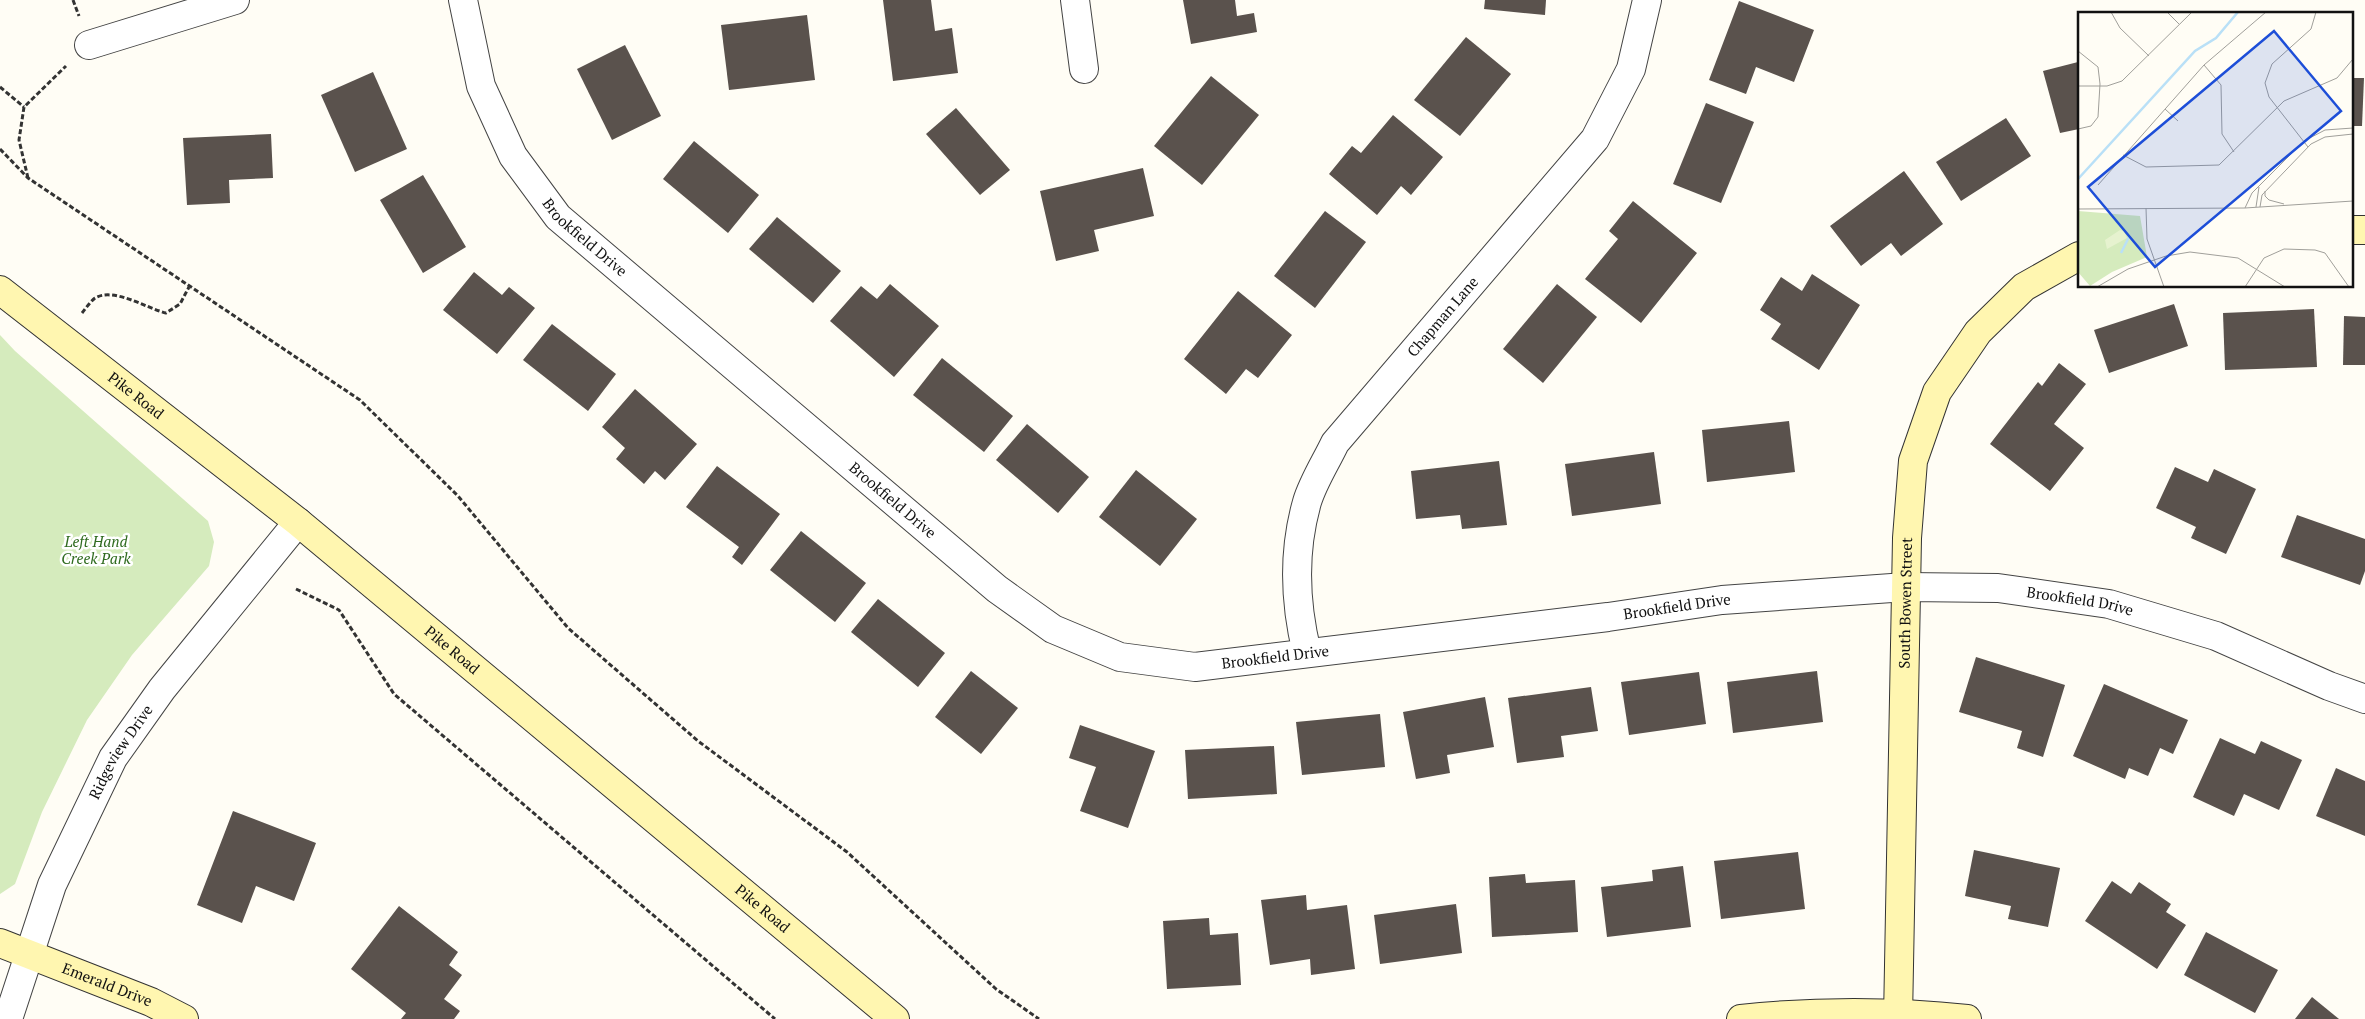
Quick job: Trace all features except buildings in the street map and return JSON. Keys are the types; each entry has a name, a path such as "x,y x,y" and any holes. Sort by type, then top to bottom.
{"street":[{"path":"88,45 235,0"},
{"name":"Brookfield Drive","path":"463,0 481,86 513,156 558,217 997,589 1052,629 1120,657 1195,667 1608,618 1722,600 1906,587 1998,588 2109,604 2216,636 2329,686 2365,699"},
{"path":"1075,0 1084,69"},
{"name":"Chapman Lane","path":"1307,653 1300,628 1296,564 1307,502 1335,443 1595,139 1631,69 1647,0"},
{"path":"2352,230 2365,230"},
{"name":"South Bowen Street","path":"1898,1016 1907,538 1913,461 1937,392 1978,332 2024,287 2078,257"},
{"name":"Pike Road","path":"0,290 298,522 894,1019"},
{"name":"Ridgeview Drive","path":"8,1019 52,886 113,758 168,681 298,522"},
{"name":"Emerald Drive","path":"0,943 151,1002 184,1019"},
{"path":"1741,1019 1768,1016 1898,1016 1967,1019"}],"path":[{"path":"28,178 19,140 24,106 88,45"},
{"path":"0,87 24,106"},
{"path":"0,149 28,178 360,400 458,496 568,628 698,741 847,852 996,989 1039,1019"},
{"path":"61,338 93,299 102,295 124,296 149,309 166,313 180,304 189,287"},
{"path":"296,589 339,610 394,694 774,1019"}],"green space":[{"name":"Left Hand Creek Park","path":"0,335 15,351 208,521 214,542 209,566 132,655 87,720 42,812 15,884 0,894"}]}
